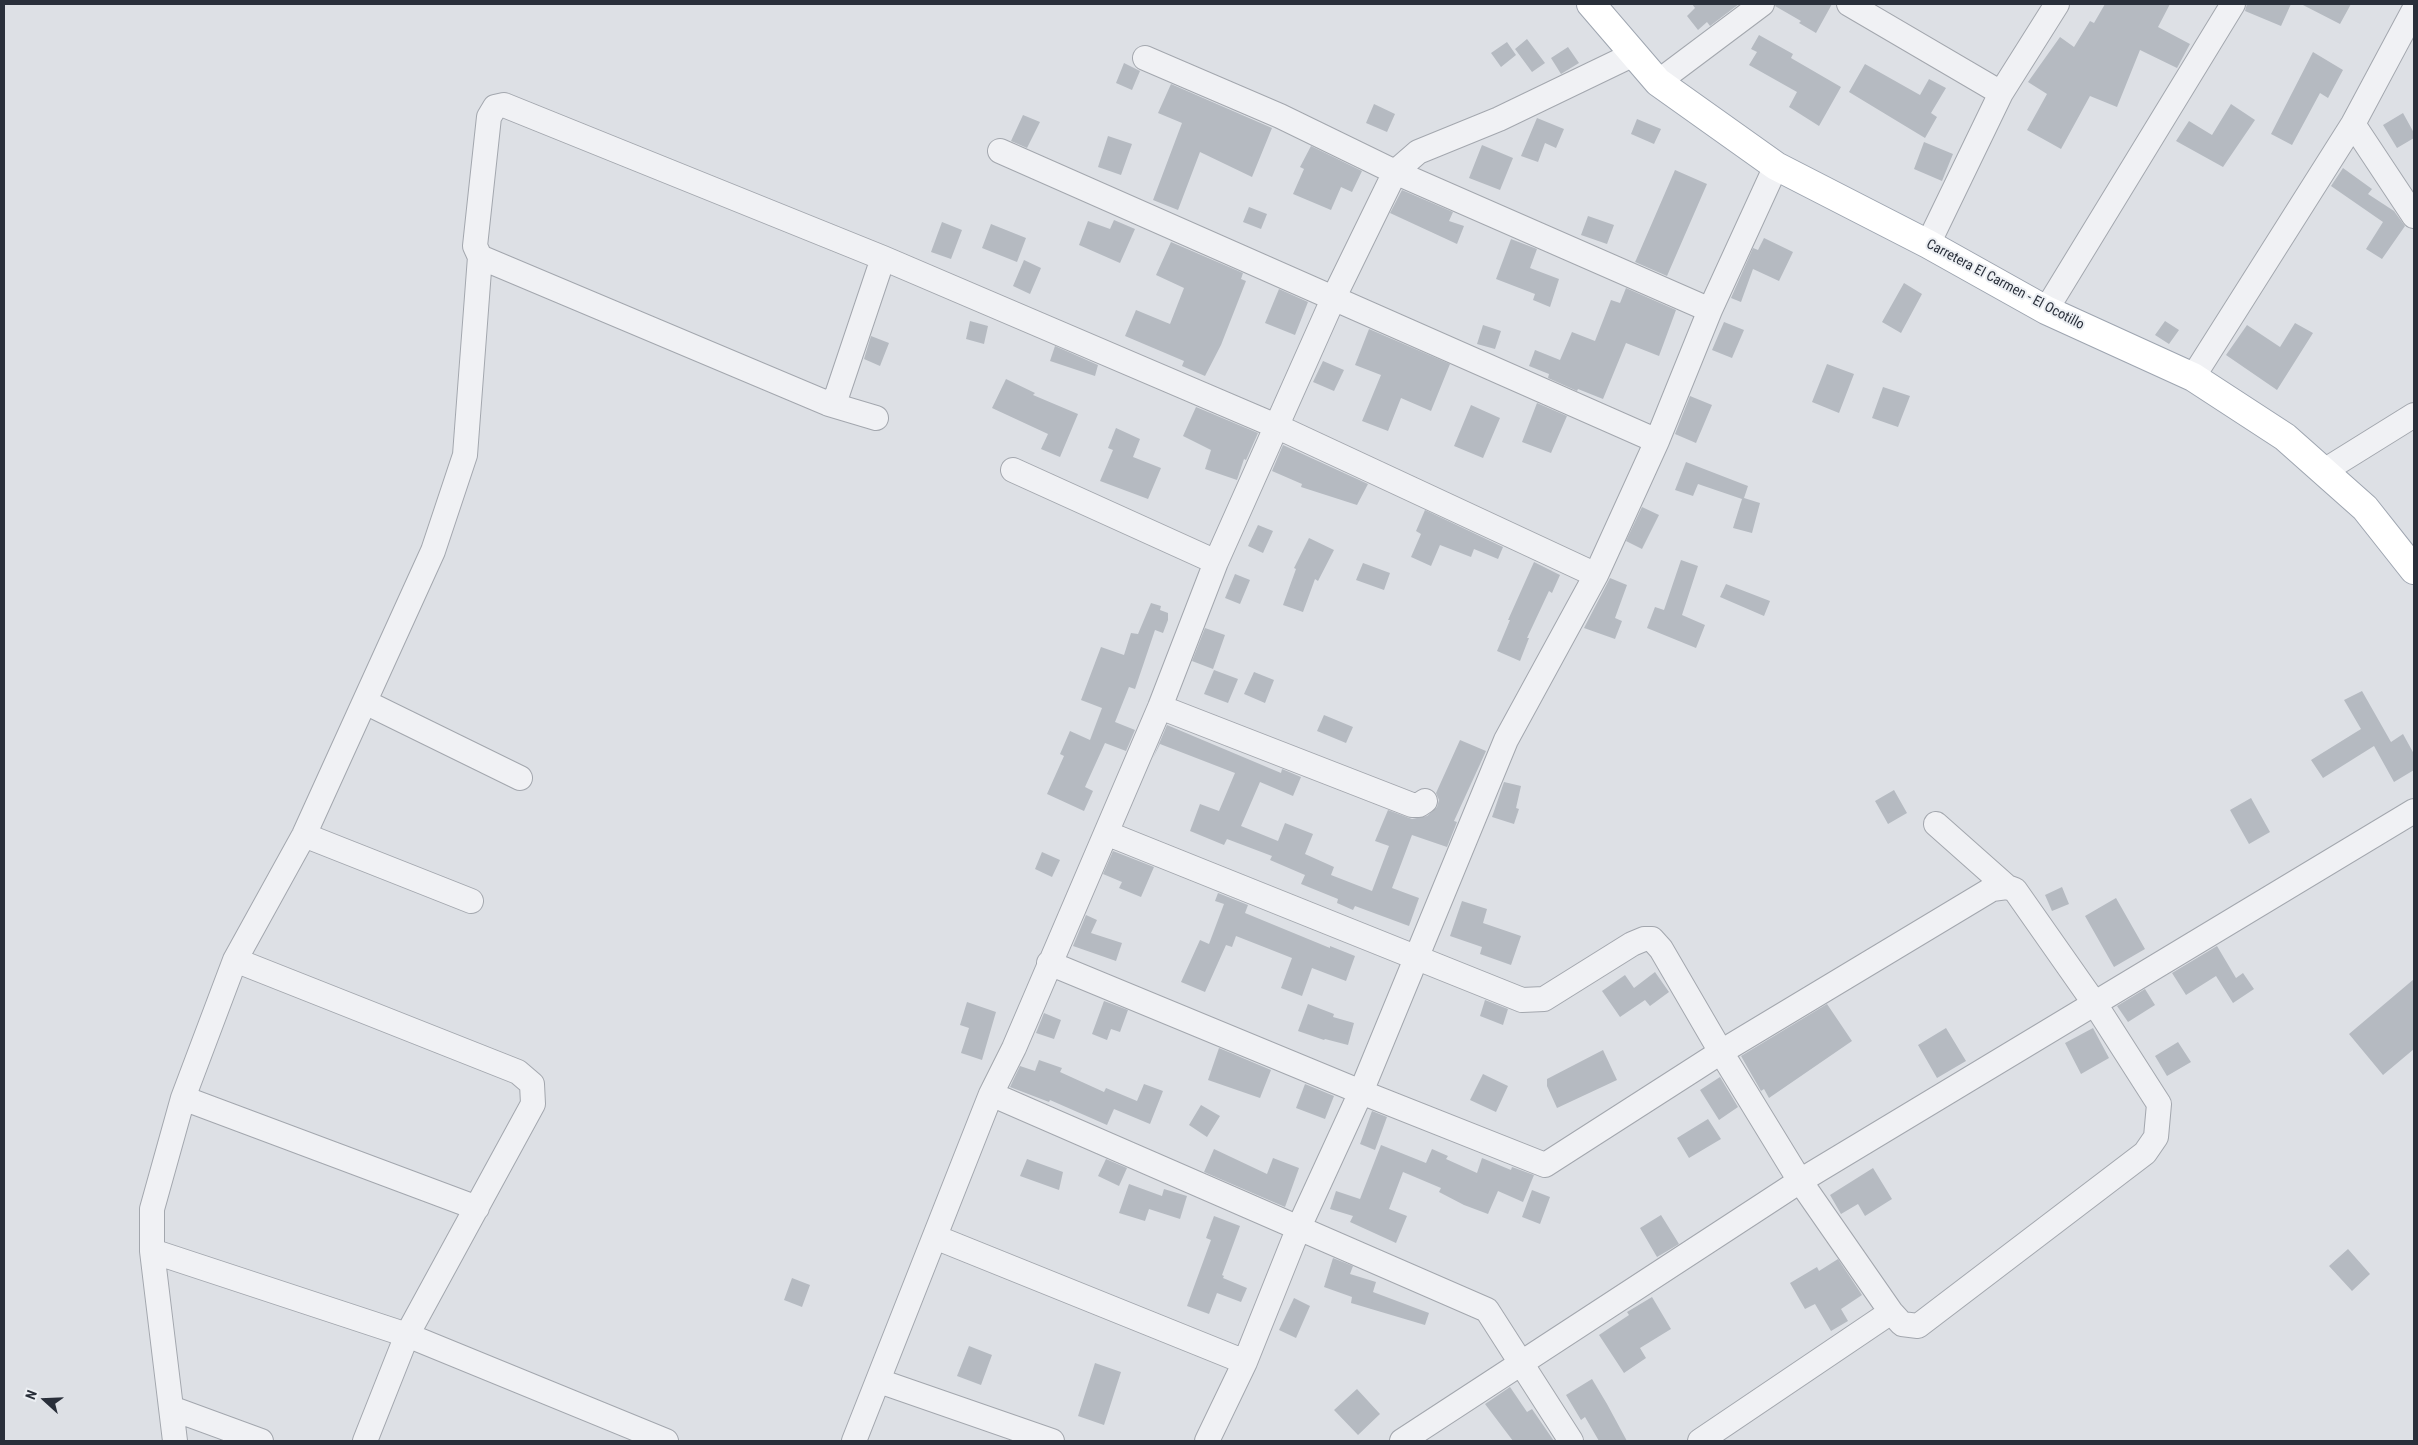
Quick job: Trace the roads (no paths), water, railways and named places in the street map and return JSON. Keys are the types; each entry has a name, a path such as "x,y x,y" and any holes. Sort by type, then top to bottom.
{"main road":[{"name":"Carretera El Carmen - El Ocotillo","path":"1591,4 1658,82 1776,166 1928,244 2046,310 2193,377 2285,437 2365,508 2414,570"}],"street":[{"path":"1658,82 1762,4"},
{"path":"1849,4 2001,94"},
{"path":"1928,244 2001,94 2057,4"},
{"path":"2046,310 2233,4"},
{"path":"2193,377 2353,124 2414,10"},
{"path":"854,1441 991,1094 1014,1048 1160,708 1216,562 1334,297 1395,172 1418,152 1499,119 1634,54"},
{"path":"1145,58 1280,116 1395,172 1710,310"},
{"path":"175,1441 152,1251 152,1209 183,1098 235,960 304,835 365,702 433,551 465,455 480,257 475,246 489,117 495,107 504,105 883,258 1276,426 1596,575"},
{"path":"2353,124 2414,216"},
{"path":"1000,151 1334,297 1657,442"},
{"path":"1206,1441 1245,1362 1299,1227 1361,1092 1418,958 1506,740 1596,575 1657,442 1710,310 1776,166"},
{"path":"480,257 829,404 876,418"},
{"path":"829,404 837,395 883,258"},
{"path":"2324,472 2414,415"},
{"path":"1013,470 1216,562"},
{"path":"365,702 520,778"},
{"path":"1160,708 1412,805 1419,805 1425,801"},
{"path":"1402,1441 1800,1181 2414,811"},
{"path":"1106,833 1522,1000 1544,999 1632,944 1644,939 1652,939 1661,949 1800,1181 1891,1312 1902,1324 1918,1326 2146,1153 2156,1137 2159,1104 2095,1004 2015,890 2007,887 1936,824"},
{"path":"304,835 471,901"},
{"path":"1049,963 1361,1092 1545,1165 1721,1052 1992,889 2007,887"},
{"path":"235,960 505,1066 518,1072 532,1084 533,1104 407,1335 365,1441"},
{"path":"991,1094 1487,1310 1570,1441"},
{"path":"183,1098 477,1208"},
{"path":"935,1237 1245,1362"},
{"path":"152,1251 407,1335 666,1441"},
{"path":"1700,1441 1891,1312"},
{"path":"879,1381 1052,1441"},
{"path":"170,1408 261,1441"}]}
